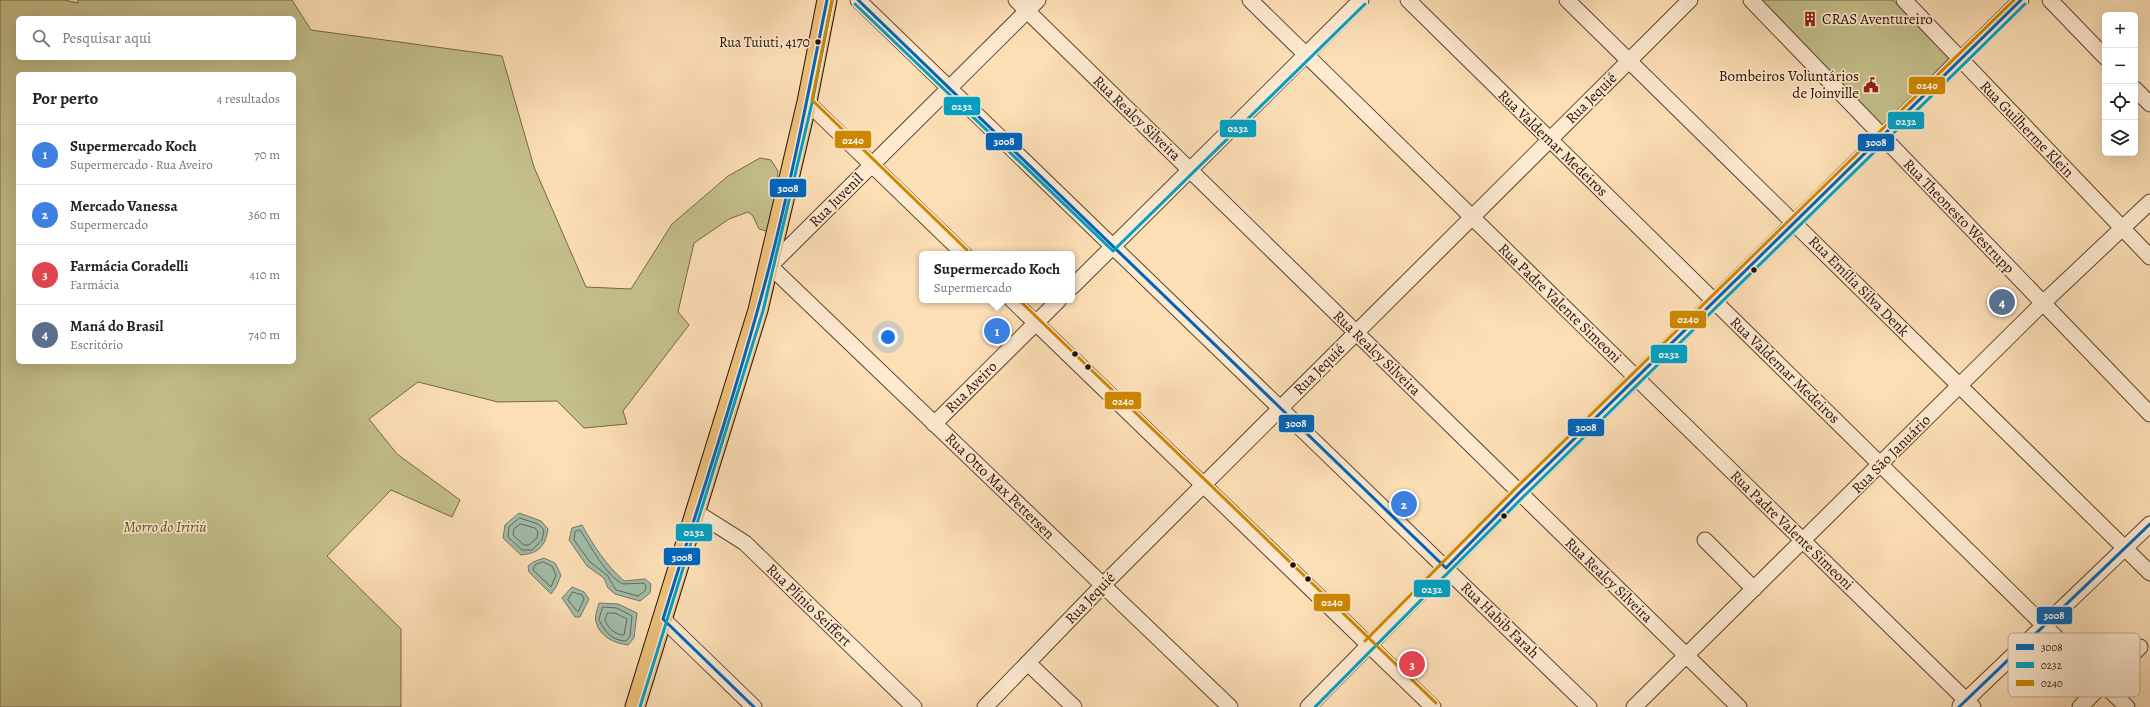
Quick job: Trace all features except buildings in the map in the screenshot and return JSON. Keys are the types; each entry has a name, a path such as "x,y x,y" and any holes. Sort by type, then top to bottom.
{"main road":[{"path":"635,707 744,358 770,266 807,102 827,0"}],"street":[{"name":"Rua Habib Farah","path":"858,0 1589,707"},
{"name":"Rua Realcy Silveira","path":"1016,0 1739,707"},
{"name":"Rua Juvenil","path":"770,266 1038,0"},
{"name":"Rua Padre Valente Simeoni","path":"1250,0 1803,540 1966,705"},
{"path":"1075,284 1360,0"},
{"name":"Rua Valdemar Medeiros","path":"1408,0 2052,633"},
{"name":"Rua Emília Silva Denk","path":"1567,0 2150,573"},
{"name":"Rua Jequié","path":"984,707 1103,585 1690,0"},
{"name":"Rua Theonesto Westrupp","path":"1751,0 2150,414"},
{"name":"Rua Guilherme Klein","path":"1904,0 2150,257"},
{"path":"1308,707 1520,493 1960,58 2021,0"},
{"path":"2050,0 2102,55"},
{"path":"2138,92 2150,104"},
{"path":"807,102 961,251"},
{"name":"Rua São Januário","path":"1634,707 2043,304 2150,202"},
{"name":"Rua Otto Max Pettersen","path":"770,266 1230,707"},
{"path":"1015,303 1433,707"},
{"name":"Rua Aveiro","path":"934,424 1056,303"},
{"name":"Rua Plínio Seiffert","path":"696,512 745,543 914,707"},
{"path":"2038,633 2150,524"},
{"path":"1705,540 1754,589"},
{"path":"663,619 754,707"},
{"path":"1028,662 1074,707"},
{"path":"1966,705 2008,663"},
{"path":"2080,707 2090,697"},
{"name":"Rua Valdemar Medeiros","path":"2117,697 2127,707"}],"green space":[{"name":"Morro do Iririú","path":"0,0 64,0 78,3 78,0 292,0 311,30 502,56 534,167 586,287 631,289 672,224 728,176 760,158 771,160 778,171 770,232 759,229 753,216 748,212 729,219 694,243 678,312 689,325 623,411 627,424 584,428 557,401 498,402 418,382 369,419 397,454 460,500 452,517 391,490 327,556 401,629 401,707 0,707"},
{"path":"1760,0 1893,0 1949,58 1883,126"}],"water":[{"path":"519,513 541,521 548,529 543,545 537,551 532,553 521,555 503,538 505,525"},
{"path":"582,525 600,554 617,575 624,581 645,579 651,584 650,593 640,601 615,594 608,588 604,578 587,566 569,540 572,528"},
{"path":"544,558 555,563 561,575 551,594 529,572 528,566 533,562"},
{"path":"572,587 584,592 589,599 580,617 575,617 562,598"},
{"path":"599,603 618,604 637,613 634,638 628,645 613,641 601,632 596,620"}],"transit line":[{"name":"3008","path":"754,707 663,619 731,400 769,268 793,168 827,0"},
{"name":"3008","path":"858,0 1446,568 1519,493 2021,0"},
{"name":"0240","path":"1365,641 1515,489 2014,0"},
{"name":"0232","path":"640,707 763,311 812,103 832,1"},
{"name":"0240","path":"832,1 812,100 967,250"},
{"name":"0232","path":"855,4 1113,251 1365,4"},
{"name":"0232","path":"1315,707 1523,497 2025,4"},
{"name":"0240","path":"1022,303 1436,703"},
{"name":"3008","path":"2036,633 2150,524"},
{"name":"3008","path":"1959,707 2008,660"}],"place":[{"name":"CRAS Aventureiro","path":"1810,19"},
{"name":"Rua Tuiuti, 4170","path":"818,42"},
{"name":"Bombeiros Voluntários de Joinville","path":"1871,85"},
{"name":"Maná do Brasil","path":"2002,302"},
{"name":"Supermercado Koch","path":"997,331"},
{"name":"Mercado Vanessa","path":"1404,504"},
{"name":"Farmácia Coradelli","path":"1412,664"}]}
